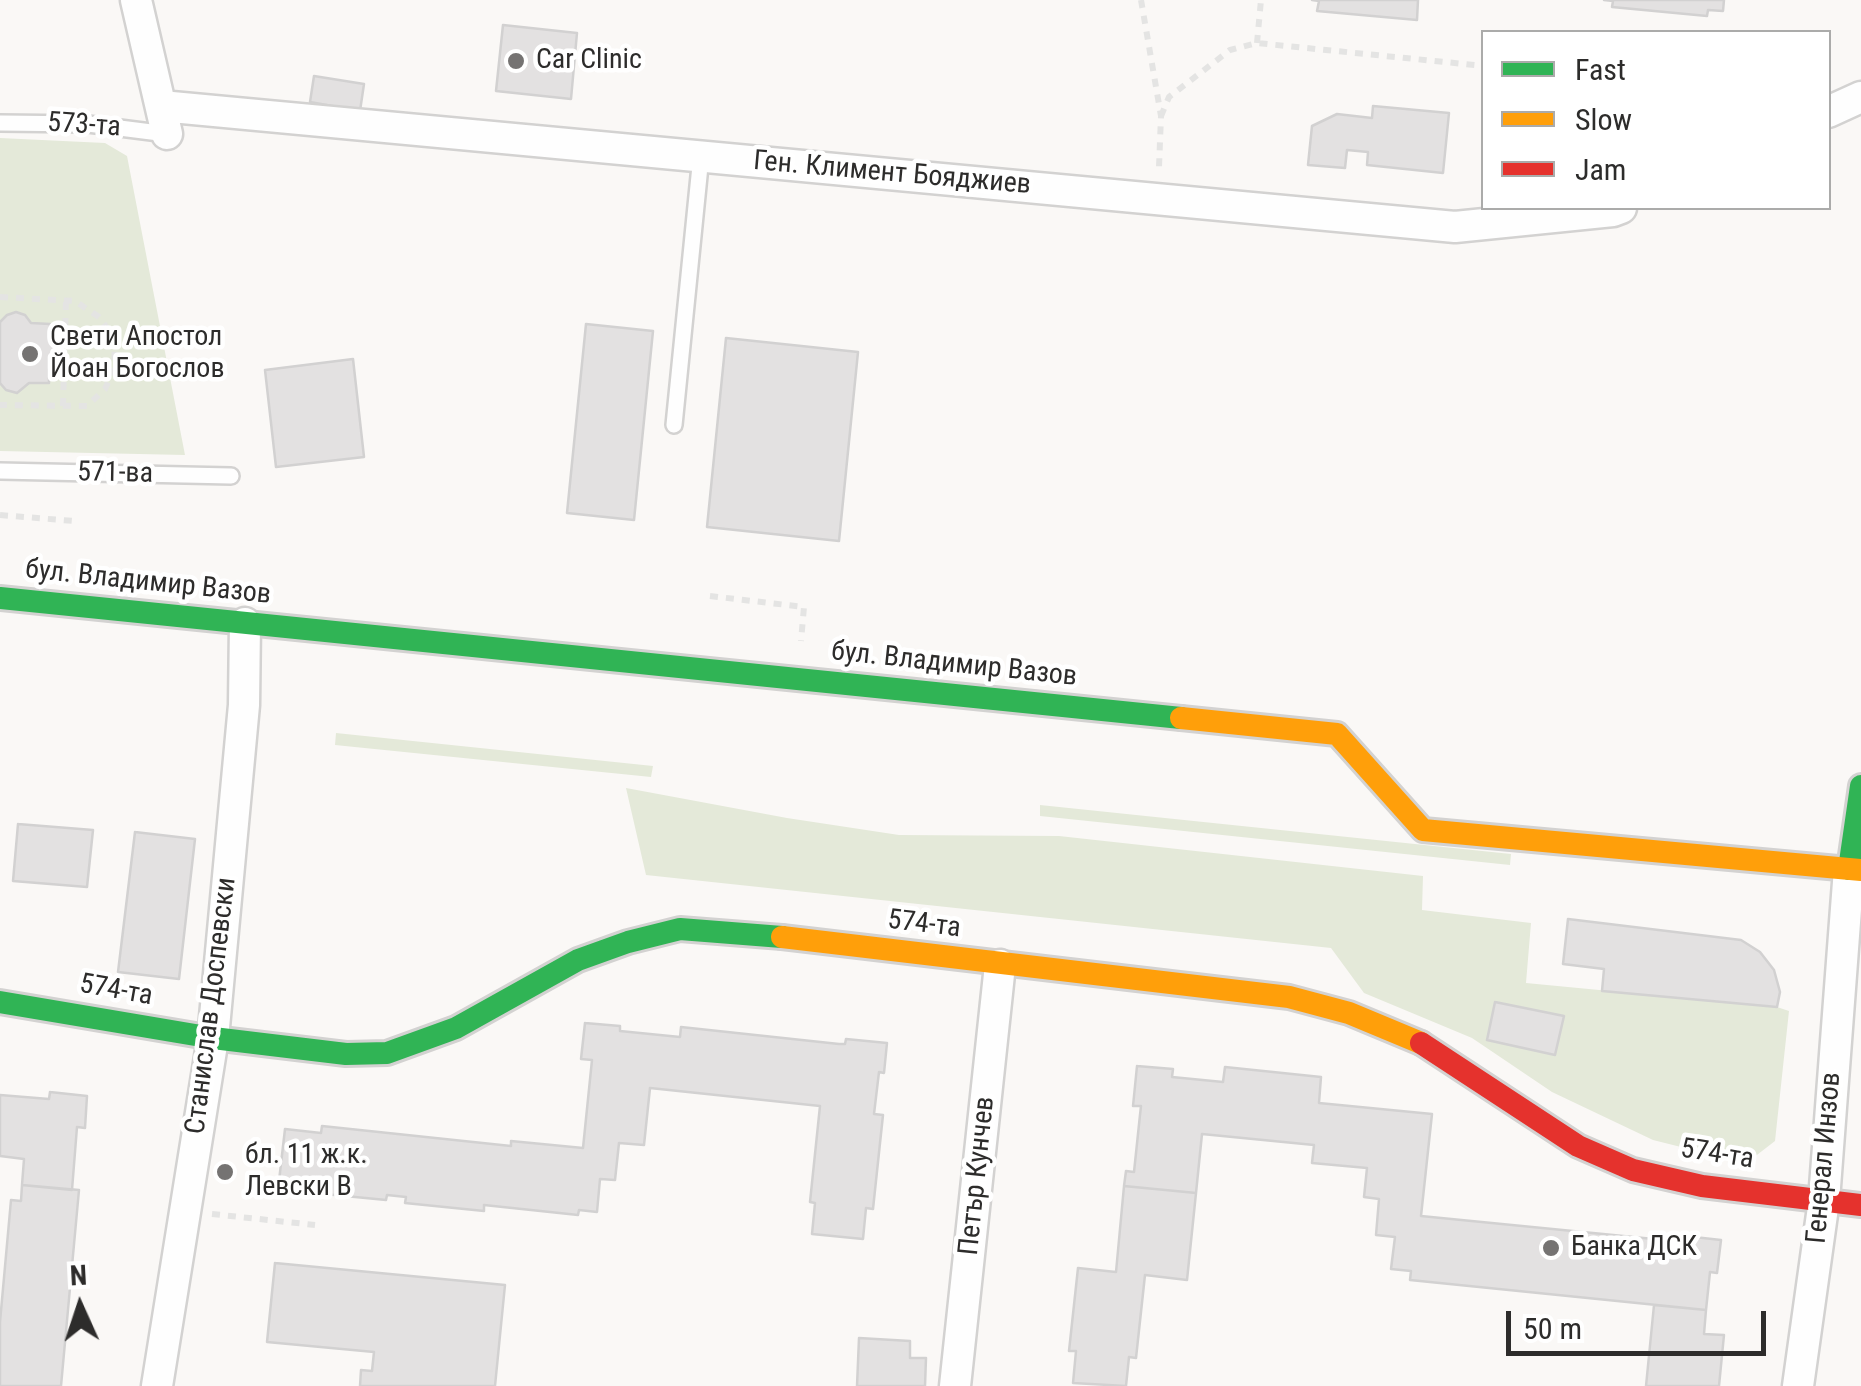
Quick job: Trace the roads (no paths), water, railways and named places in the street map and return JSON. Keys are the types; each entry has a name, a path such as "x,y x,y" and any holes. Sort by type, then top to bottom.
{"main road":[{"name":"бул. Владимир Вазов","path":"0,598 1336,734 1423,830 1855,870"},
{"path":"1855,870 1860,782"},
{"name":"574-та","path":"0,1002 213,1038 346,1054 387,1053 456,1028 578,960 628,942 680,929 734,931 1289,997 1350,1013 1417,1040 1578,1146 1633,1170 1702,1186 1861,1205"}],"street":[{"path":"136,0 164,120"},
{"path":"1831,111 1861,97"},
{"name":"Ген. Климент Бояджиев","path":"164,120 702,156 1455,227 1616,210"},
{"name":"Станислав Доспевски","path":"157,1386 213,1038 244,704 245,624"},
{"name":"Генерал Инзов","path":"1798,1386 1824,1200 1855,870"},
{"name":"Петър Кунчев","path":"954,1386 1000,965"}],"lane":[{"name":"573-та","path":"0,123 164,120"},
{"path":"674,426 702,156"},
{"name":"571-ва","path":"0,472 231,476"}],"place":[{"name":"Car Clinic","path":"516,61"},
{"name":"Свети Апостол Йоан Богослов","path":"30,354"},
{"name":"бл. 11 ж.к. Левски В","path":"225,1172"},
{"name":"Банка ДСК","path":"1551,1248"}]}
